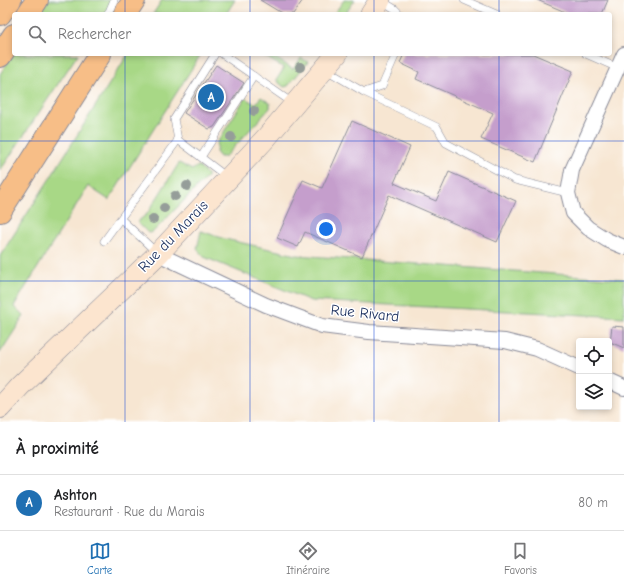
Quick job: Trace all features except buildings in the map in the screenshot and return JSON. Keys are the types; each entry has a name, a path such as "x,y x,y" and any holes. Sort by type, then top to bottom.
{"highway":[{"path":"0,14 10,0"},
{"path":"29,12 37,0"},
{"path":"126,12 134,0"},
{"path":"0,56 12,38"},
{"path":"0,211 99,56"}],"street":[{"path":"372,12 380,0"},
{"path":"622,60 572,170 568,192 573,213 588,228 607,240 624,247"},
{"name":"Rue du Marais","path":"0,408 20,386 158,254 266,138 331,61"},
{"name":"Rue Rivard","path":"158,254 266,305 322,326 369,332 505,341 537,349 576,367"},
{"path":"612,382 624,388"}],"lane":[{"path":"109,12 114,0"},
{"path":"380,0 398,12"},
{"path":"464,0 491,12"},
{"path":"82,83 92,56"},
{"path":"214,56 174,119 178,140 229,178"},
{"path":"225,56 294,104"},
{"path":"364,92 382,86 395,56"},
{"path":"598,56 622,60"},
{"path":"331,61 364,92 437,127 446,143 515,180 568,192"},
{"path":"201,157 254,76"},
{"path":"104,241 178,140"},
{"path":"121,218 158,254"}],"green space":[{"path":"48,0 114,0 106,12 40,12"},
{"path":"162,0 235,0 227,12 154,12"},
{"path":"344,0 355,0 346,12 335,12"},
{"path":"12,56 77,56 0,171 0,74"},
{"path":"127,56 200,56 109,200 88,186 14,306 24,316 0,353 0,256"},
{"path":"264,56 272,56 293,69 301,58 308,62 288,86 284,87 277,81 277,79 284,68"},
{"path":"261,97 270,103 270,108 225,157 220,157 216,152 217,143 245,98 255,104"},
{"path":"179,163 192,170 198,166 207,174 207,177 153,232 148,233 137,222 147,214"},
{"path":"201,231 225,239 296,255 624,279 624,317 311,301 204,257 197,249"}],"place":[{"name":"Ashton","path":"211,97"}]}
